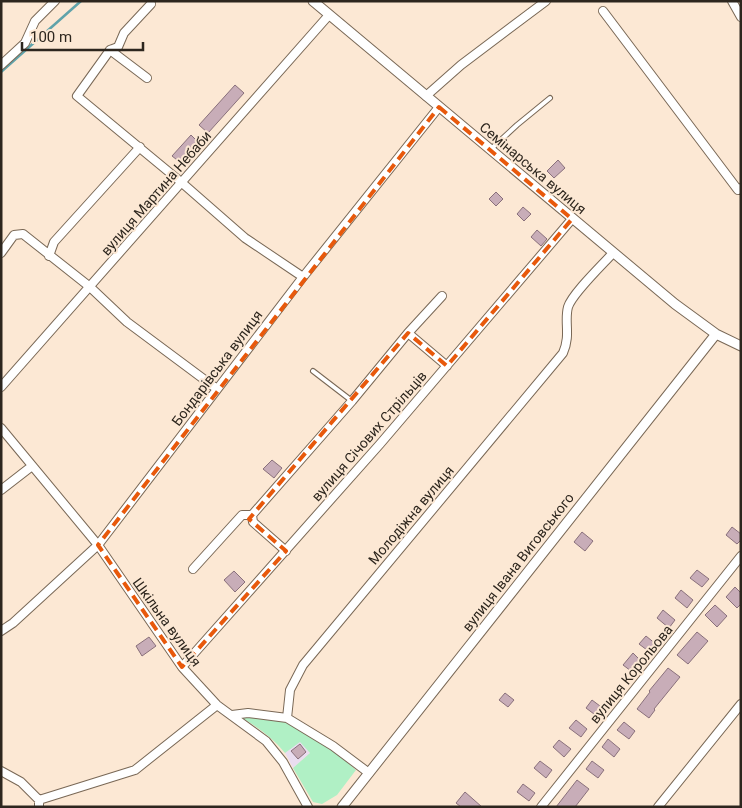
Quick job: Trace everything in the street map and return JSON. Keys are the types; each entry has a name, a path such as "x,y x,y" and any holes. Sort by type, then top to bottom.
{"street":[{"path":"1,65 25,42 35,21 55,1"},
{"path":"426,96 462,65 546,1"},
{"path":"732,1 741,17"},
{"name":"Семінарська вулиця","path":"318,3 329,16 613,253 700,323 716,334 741,346"},
{"path":"151,4 124,33 118,47 110,50 77,96 140,147 245,238 303,277"},
{"path":"603,11 738,190 741,188"},
{"name":"вулиця Мартина Небаби","path":"1,387 329,16"},
{"path":"110,50 147,78"},
{"name":"Бондарівська вулиця","path":"1,631 13,623 98,545 303,277 439,107"},
{"path":"49,256 54,242 140,147"},
{"name":"вулиця Січових Стрільців","path":"182,667 447,366 572,219"},
{"path":"1,253 14,235 23,234 90,287 127,322 217,389"},
{"name":"Молодіжна вулиця","path":"287,718 290,690 303,665 563,353 567,344 568,306 613,253"},
{"path":"194,569 242,515 252,515 442,296"},
{"path":"408,333 447,366"},
{"name":"вулиця Івана Виговського","path":"342,807 716,334"},
{"name":"Шкільна вулиця","path":"1,428 98,545 182,667 217,704 266,741 283,762 308,807"},
{"path":"1,490 32,466"},
{"path":"252,515 253,522 286,550"},
{"name":"вулиця Корольова","path":"541,807 741,556"},
{"path":"1,771 21,782 39,803 135,770 217,704"},
{"path":"658,807 741,704"},
{"path":"232,715 248,713 287,718 333,746 369,773"}],"lane":[{"path":"490,150 516,125 550,98"},
{"path":"312,371 352,401"}],"highlighted area":[{"path":"439,107 572,219 447,366 408,333 249,519 286,551 182,667 98,545"}],"shaded area":[{"path":"300,741 310,753 293,768 285,753"}],"green space":[{"path":"243,715 278,719 291,725 339,755 356,770 337,795 322,804 313,802 293,768 310,753 300,742 285,753 265,734 242,718"}],"building":[{"path":"235,85 244,93 208,133 199,125"},
{"path":"191,135 199,143 181,163 172,156"},
{"path":"558,160 565,168 554,178 547,171"},
{"path":"496,192 503,199 496,206 489,199"},
{"path":"523,207 531,214 524,221 517,214"},
{"path":"537,230 547,239 541,246 531,237"},
{"path":"272,460 282,468 274,478 263,469"},
{"path":"732,527 741,534 741,540 737,544 726,535"},
{"path":"582,532 593,541 585,551 574,542"},
{"path":"697,570 709,579 702,587 690,578"},
{"path":"234,571 245,582 235,592 224,580"},
{"path":"735,587 741,593 741,604 737,608 726,597"},
{"path":"681,590 693,600 687,608 675,598"},
{"path":"715,605 727,616 717,627 705,615"},
{"path":"663,610 675,620 669,628 657,618"},
{"path":"697,632 708,641 688,664 677,655"},
{"path":"646,636 657,645 651,653 639,644"},
{"path":"149,637 156,646 142,656 136,646"},
{"path":"633,653 640,660 631,671 623,665"},
{"path":"668,668 680,677 649,718 637,709"},
{"path":"505,693 514,700 508,707 499,700"},
{"path":"592,700 604,709 598,717 586,708"},
{"path":"576,720 587,729 581,737 569,728"},
{"path":"624,722 635,731 629,739 617,730"},
{"path":"608,739 620,749 614,757 602,747"},
{"path":"559,740 571,749 564,757 553,747"},
{"path":"300,744 306,752 298,759 291,751"},
{"path":"540,761 552,770 546,778 534,768"},
{"path":"592,761 604,770 598,778 586,769"},
{"path":"577,780 589,789 575,807 556,807"},
{"path":"523,784 535,793 529,801 517,792"},
{"path":"465,792 482,807 461,807 456,803"}],"waterway":[{"path":"1,72 81,1"}]}
